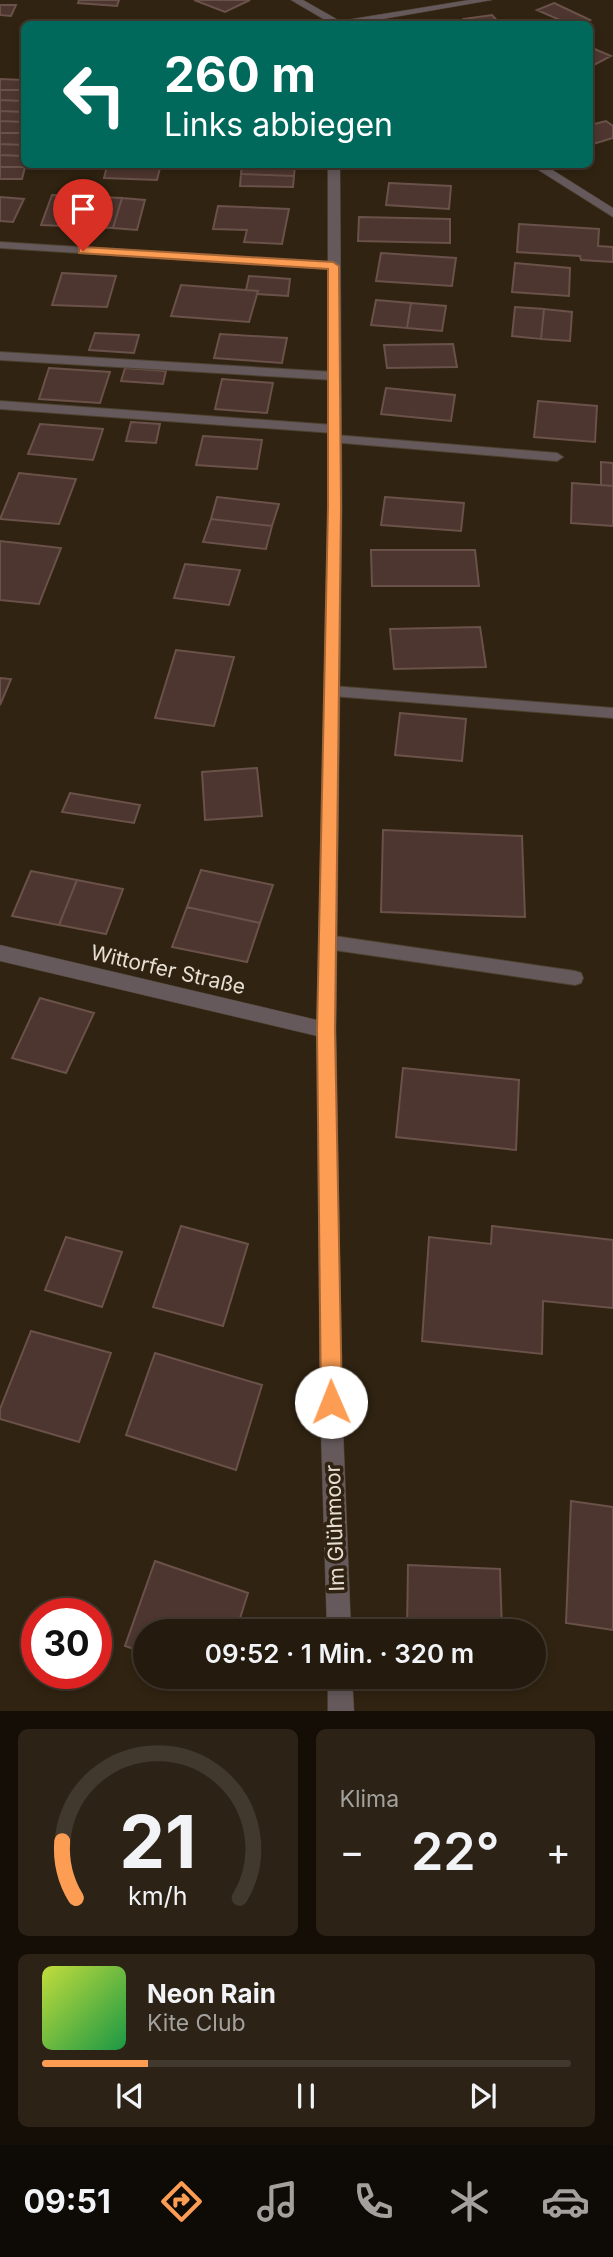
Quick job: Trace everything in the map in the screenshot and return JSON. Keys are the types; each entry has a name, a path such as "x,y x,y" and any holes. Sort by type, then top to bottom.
{"street":[{"path":"296,0 333,21"},
{"path":"357,21 487,0"},
{"name":"Im Glühmoor","path":"334,168 335,434 326,1030 331,1402 339,1619"},
{"path":"540,168 613,213"},
{"name":"Wittorfer Straße","path":"0,953 326,1030"},
{"path":"340,1689 341,1711"}],"lane":[{"path":"0,246 333,266"},
{"path":"0,356 334,376"},
{"path":"0,405 335,434 557,457"},
{"path":"332,691 613,713"},
{"path":"327,942 575,978"}],"building":[{"path":"79,0 119,0 117,6 78,3"},
{"path":"194,0 250,0 225,12"},
{"path":"554,3 590,20 562,21 537,10"},
{"path":"0,5 16,5 11,16 0,15"},
{"path":"492,15 497,21 466,21 464,19"},
{"path":"593,48 611,56 593,65"},
{"path":"0,79 21,80 21,90 0,90"},
{"path":"0,90 21,90 21,101 0,100"},
{"path":"0,100 21,101 21,112 0,111"},
{"path":"0,111 21,112 21,122 0,121"},
{"path":"0,121 21,122 21,133 0,133"},
{"path":"606,121 613,126 613,138 593,144 593,124"},
{"path":"0,133 21,133 21,145 0,144"},
{"path":"0,144 21,145 21,156 0,155"},
{"path":"0,155 21,156 21,167 0,167"},
{"path":"0,167 25,168 22,179 0,179"},
{"path":"106,168 160,168 157,180 104,178"},
{"path":"242,168 295,168 294,176 241,174"},
{"path":"241,174 294,176 293,187 240,186"},
{"path":"389,183 451,186 449,209 386,205"},
{"path":"52,195 75,196 65,226 41,225"},
{"path":"75,196 99,197 89,227 65,226"},
{"path":"0,197 24,199 13,222 0,221"},
{"path":"99,197 122,198 113,228 89,227"},
{"path":"122,198 145,200 137,230 113,228"},
{"path":"218,206 289,209 282,244 244,242 247,230 213,229"},
{"path":"359,217 450,219 450,243 358,241"},
{"path":"519,224 599,229 598,246 613,247 613,262 581,260 580,256 517,252"},
{"path":"381,253 456,258 452,286 376,281"},
{"path":"515,263 570,268 569,296 512,292"},
{"path":"62,273 116,276 107,307 52,305"},
{"path":"249,276 290,279 288,296 257,294 258,291 246,290"},
{"path":"181,285 258,291 249,322 171,316"},
{"path":"376,300 411,303 407,328 371,325"},
{"path":"411,303 446,306 442,331 407,328"},
{"path":"515,307 544,309 541,339 512,336"},
{"path":"544,309 572,312 570,341 541,339"},
{"path":"95,333 139,335 134,353 89,350"},
{"path":"220,334 287,338 282,363 214,358"},
{"path":"453,344 457,367 387,368 384,345"},
{"path":"49,368 110,372 100,403 39,399"},
{"path":"125,368 166,371 163,384 121,381"},
{"path":"222,379 273,383 267,413 215,409"},
{"path":"386,388 455,395 451,421 381,414"},
{"path":"538,401 597,406 595,442 534,437"},
{"path":"131,422 160,424 156,443 126,441"},
{"path":"40,424 103,429 93,460 28,454"},
{"path":"203,436 262,440 257,469 196,465"},
{"path":"601,462 613,463 613,486 601,485"},
{"path":"19,473 76,479 59,524 0,519"},
{"path":"572,483 613,486 613,526 571,523"},
{"path":"217,497 279,504 272,526 211,519"},
{"path":"385,497 464,503 461,531 381,525"},
{"path":"211,519 272,526 266,549 203,542"},
{"path":"0,541 61,548 39,604 0,600"},
{"path":"371,550 475,550 479,586 372,586"},
{"path":"185,564 240,570 229,605 174,598"},
{"path":"480,627 486,667 394,669 390,629"},
{"path":"176,650 234,657 214,726 155,718"},
{"path":"0,678 11,679 0,705"},
{"path":"400,713 466,719 462,761 395,755"},
{"path":"257,768 262,816 205,820 202,772"},
{"path":"70,793 140,805 134,823 62,812"},
{"path":"383,830 522,836 525,917 381,912"},
{"path":"201,870 273,885 260,923 187,907"},
{"path":"31,871 77,880 59,925 12,916"},
{"path":"77,880 123,889 106,934 59,925"},
{"path":"187,907 260,923 247,962 172,947"},
{"path":"40,998 94,1013 66,1073 12,1058"},
{"path":"403,1068 519,1080 516,1150 396,1137"},
{"path":"181,1226 248,1244 223,1326 153,1307"},
{"path":"492,1226 613,1240 613,1308 543,1301 542,1354 422,1341 429,1237 491,1244"},
{"path":"66,1237 122,1252 102,1307 45,1290"},
{"path":"31,1331 111,1353 79,1442 0,1419 0,1409"},
{"path":"155,1353 262,1385 236,1470 126,1435"},
{"path":"571,1501 613,1507 613,1630 566,1623"},
{"path":"155,1561 248,1593 240,1619 135,1619"},
{"path":"408,1565 500,1569 502,1619 407,1619"},
{"path":"133,1623 133,1649 125,1646"}],"route":[{"path":"83,251 333,266 335,507 326,1030 331,1402"}]}
